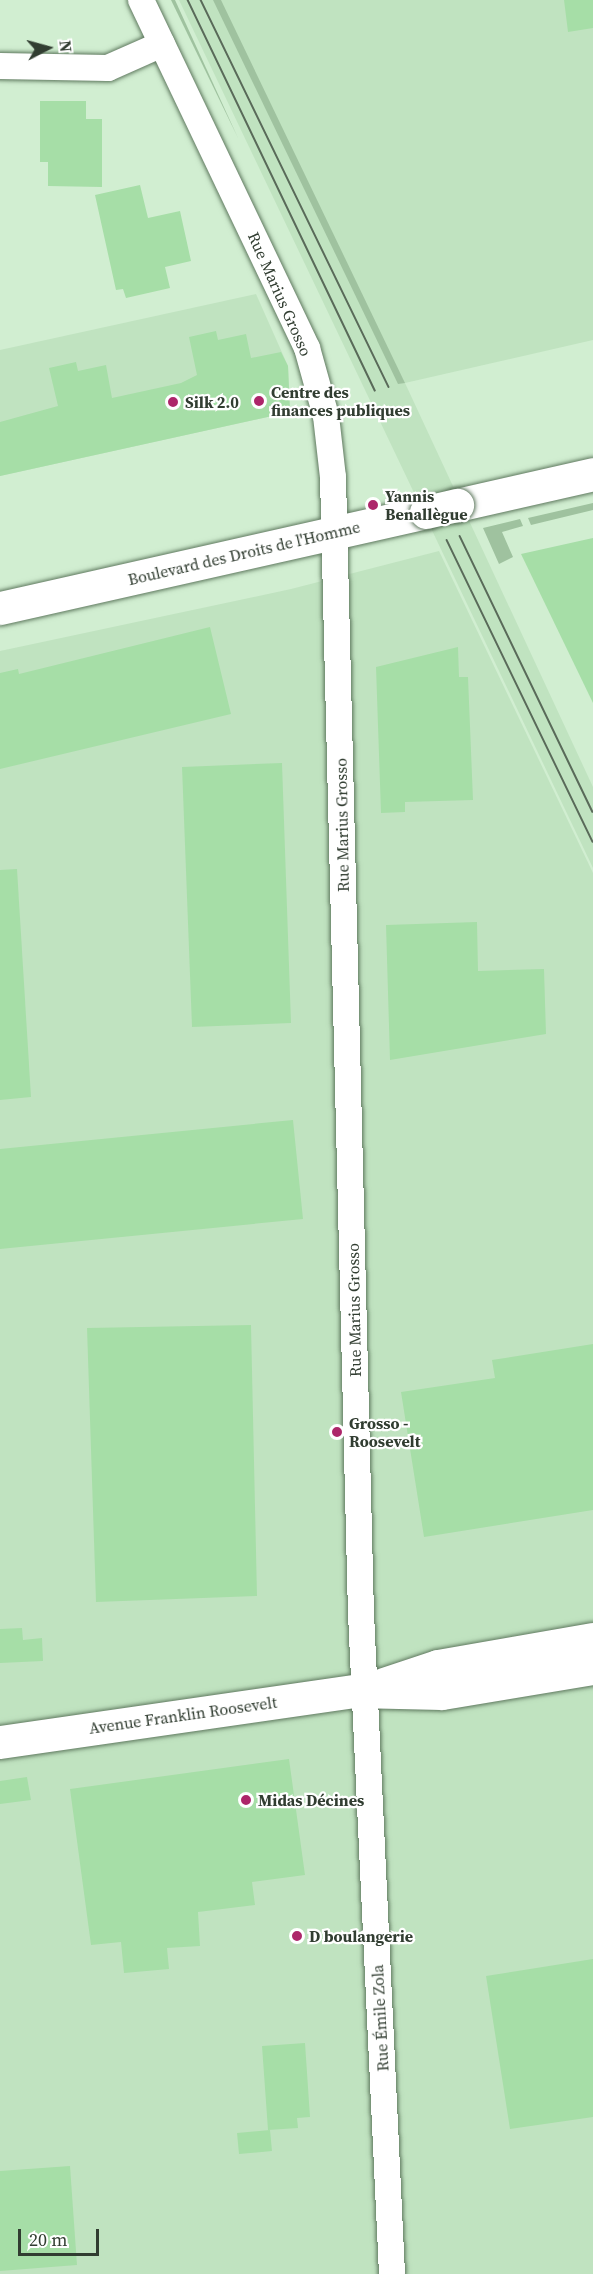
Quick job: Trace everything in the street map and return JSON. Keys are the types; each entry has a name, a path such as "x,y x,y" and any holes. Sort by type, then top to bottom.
{"street":[{"name":"Rue Marius Grosso","path":"141,0 307,348 326,416 336,532 365,1690"},
{"path":"0,66 108,68 162,44"},
{"name":"Boulevard des Droits de l'Homme","path":"0,608 593,474"},
{"name":"Avenue Franklin Roosevelt","path":"0,1742 365,1690 438,1666 593,1639"},
{"name":"Avenue Franklin Roosevelt","path":"365,1690 442,1693 593,1668"},
{"name":"Rue Émile Zola","path":"365,1690 392,2274"}],"shaded area":[{"path":"171,0 175,0 238,138"},
{"path":"179,0 593,0 593,340 405,383 593,787 593,868"},
{"path":"213,0 221,0 405,383 398,384"},
{"path":"256,294 288,366 290,412 0,476 0,350"},
{"path":"593,503 593,510 531,525 528,518"},
{"path":"520,519 523,526 502,532 513,557 499,564 483,528"},
{"path":"439,551 593,873 593,2274 0,2274 0,651 291,589"}],"building":[{"path":"564,0 593,0 593,28 568,32"},
{"path":"40,101 86,101 86,119 102,119 102,187 48,186 48,162 40,162"},
{"path":"140,185 148,218 180,211 191,261 165,267 170,288 126,298 123,289 116,290 95,195"},
{"name":"Silk 2.0","path":"216,331 218,340 246,334 251,358 281,352 288,366 290,412 0,476 0,422 58,406 49,368 76,362 78,371 106,365 112,398 181,383 197,375 189,337"},
{"path":"593,538 593,703 521,554"},
{"path":"210,627 231,714 0,769 0,673 18,669 19,674"},
{"path":"458,647 459,677 468,677 473,800 405,802 405,812 381,813 376,667"},
{"path":"282,763 291,1023 192,1027 182,767"},
{"path":"17,869 31,1097 0,1100 0,870"},
{"path":"477,922 478,971 544,969 546,1034 390,1060 386,925"},
{"path":"293,1120 303,1219 0,1249 0,1149"},
{"path":"251,1325 257,1596 96,1602 87,1328"},
{"path":"593,1344 593,1510 424,1537 401,1392 495,1378 492,1360"},
{"path":"22,1628 23,1640 42,1638 43,1661 0,1663 0,1629"},
{"path":"289,1759 305,1875 252,1882 255,1905 198,1912 200,1946 167,1948 169,1969 124,1973 121,1942 91,1945 70,1789"},
{"path":"27,1777 31,1800 0,1804 0,1781"},
{"path":"593,1959 593,2117 510,2129 486,1976"},
{"path":"305,2043 310,2117 297,2118 298,2128 268,2130 262,2046"},
{"path":"270,2130 272,2151 239,2154 237,2133"},
{"path":"70,2166 77,2265 0,2271 0,2171"}],"tram line":[{"path":"188,0 375,390"},
{"path":"201,0 389,387"},
{"path":"460,536 593,812"},
{"path":"447,540 593,842"}],"place":[{"name":"Centre des finances publiques","path":"259,401"},
{"name":"Silk 2.0","path":"173,402"},
{"name":"Yannis Benallègue","path":"373,505"},
{"name":"Grosso - Roosevelt","path":"337,1432"},
{"name":"Midas Décines","path":"246,1800"},
{"name":"D boulangerie","path":"297,1936"}]}
